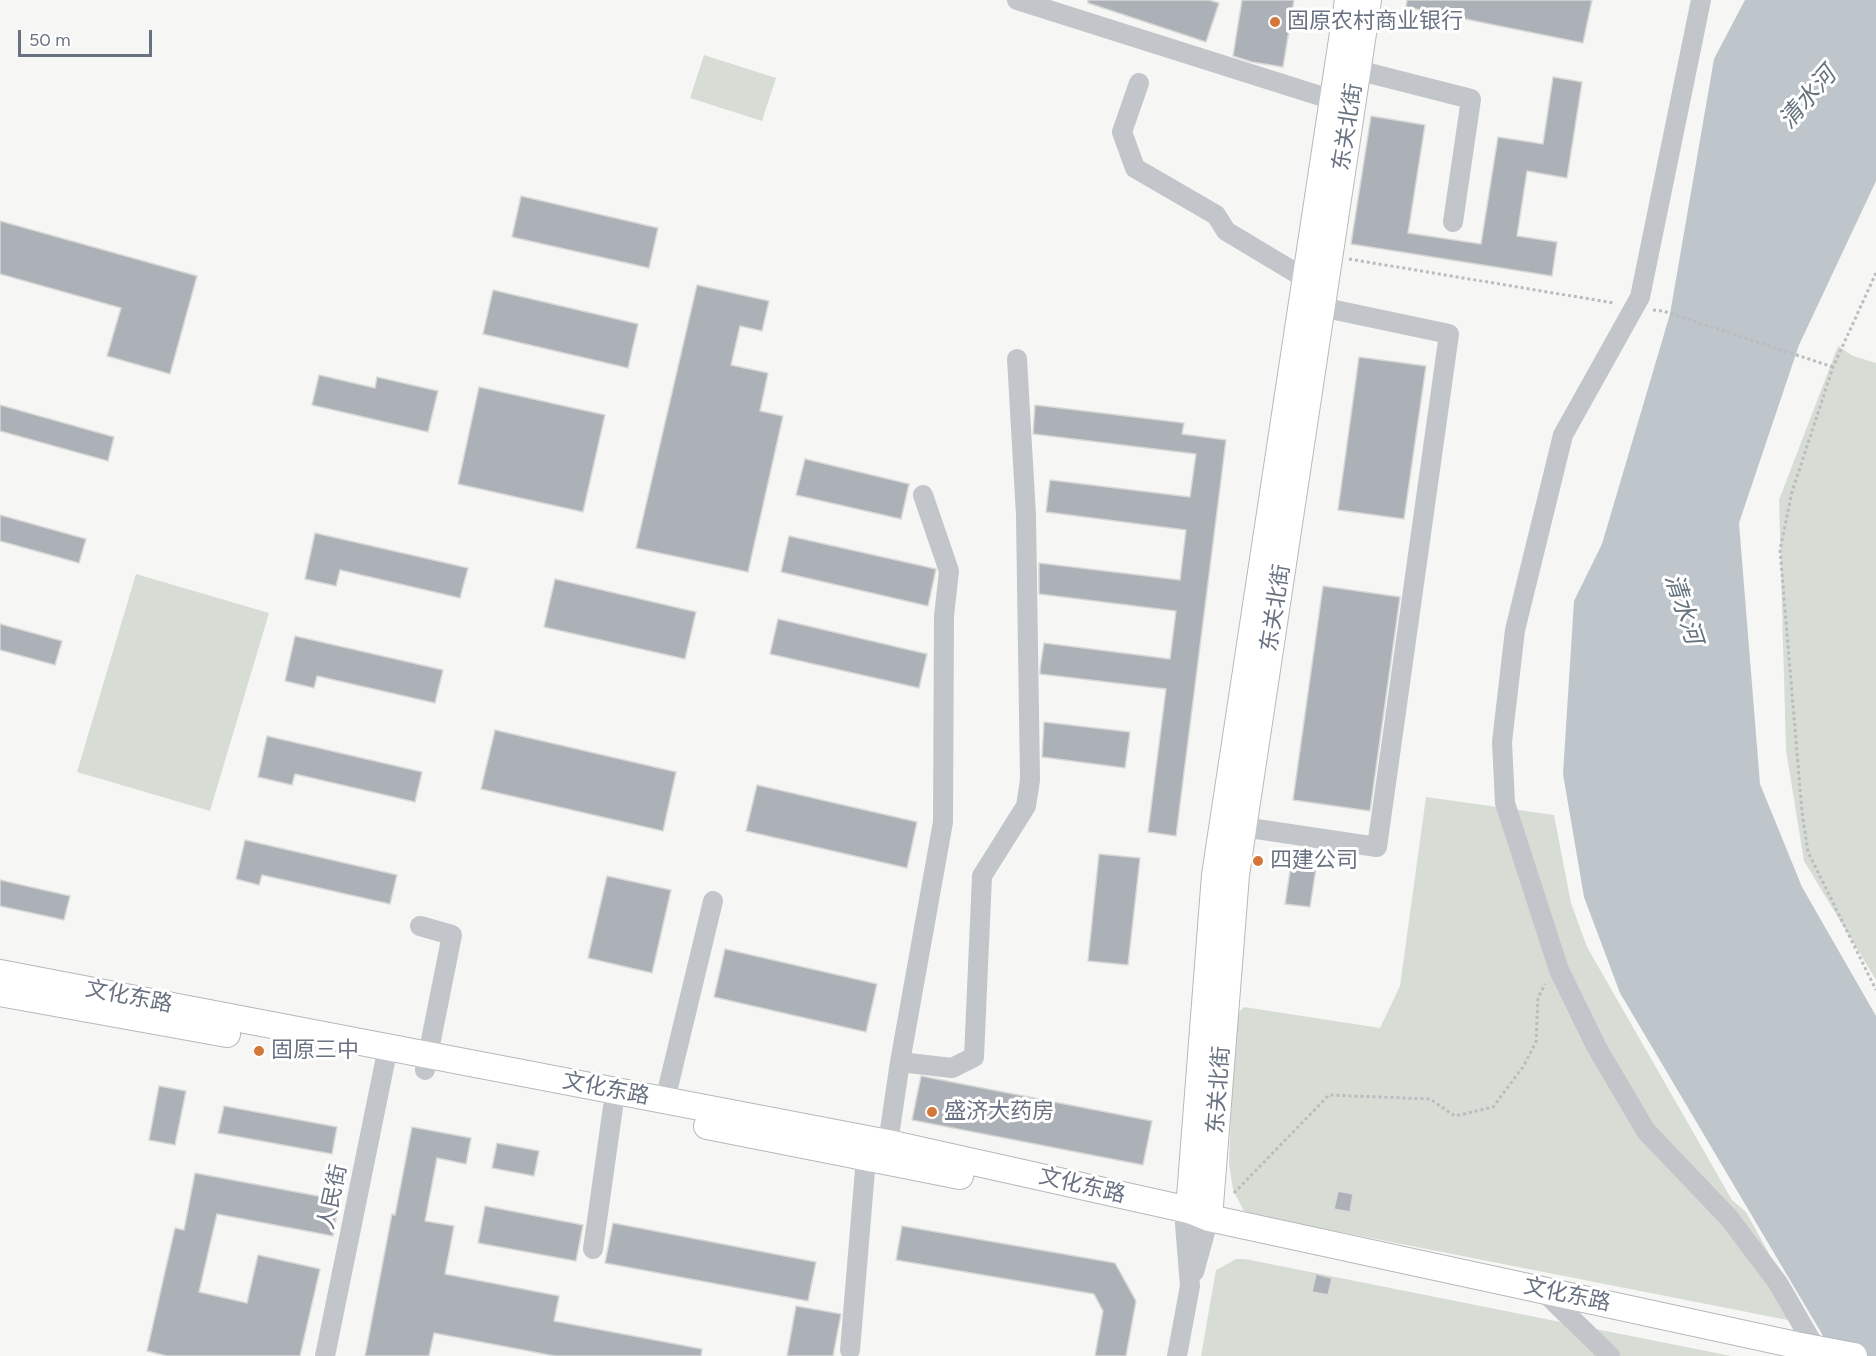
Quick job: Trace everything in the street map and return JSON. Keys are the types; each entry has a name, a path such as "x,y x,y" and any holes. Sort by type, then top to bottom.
{"main road":[{"name":"东关北街","path":"1194,1217 1215,875 1348,0"},
{"name":"东关北街","path":"1194,1217 1236,875 1368,0"},
{"name":"文化东路","path":"0,973 426,1062 613,1107 1133,1211 1194,1217"},
{"name":"文化东路","path":"0,993 387,1054"},
{"name":"文化东路","path":"426,1062 665,1100 888,1143 1194,1217 1854,1356"}],"street":[{"path":"1017,0 1333,100"},
{"path":"1701,0 1640,297 1563,435 1515,630 1502,742 1505,803 1559,970 1597,1048 1646,1131 1729,1218 1778,1283 1820,1356"},
{"path":"1357,70 1471,99 1453,222"},
{"path":"1139,82 1122,132 1135,168 1216,215 1226,231 1306,279"},
{"path":"1243,827 1377,847 1449,334 1321,307"},
{"path":"900,1062 952,1068 974,1057 982,876 1026,806 1030,780 1026,515 1017,359"},
{"path":"888,1143 900,1062 943,822 944,616 949,571 923,495"},
{"path":"665,1100 713,902"},
{"path":"420,926 452,935 426,1062"},
{"name":"人民街","path":"325,1356 387,1054"},
{"path":"593,1249 613,1107"},
{"path":"850,1350 866,1158"},
{"path":"1177,1356 1190,1286 1194,1217"},
{"path":"1542,1290 1610,1356"}],"path":[{"path":"1329,256 1663,311 1833,367"},
{"path":"1875,987 1808,852 1802,812 1780,550 1792,492 1833,367 1876,273"},
{"path":"1233,1193 1329,1095 1430,1099 1455,1116 1493,1107 1523,1067 1536,1042 1538,998 1542,986 1559,970"}],"shaded area":[{"path":"704,55 776,78 762,121 690,98"},
{"path":"1838,346 1853,356 1876,363 1876,980 1804,861 1786,750 1779,500"},
{"path":"136,574 269,613 210,811 77,772"},
{"path":"1426,797 1554,815 1571,903 1587,947 1732,1200 1746,1212 1808,1324 1269,1218 1244,1211 1233,1190 1229,1163 1235,1016 1244,1007 1380,1028 1400,986"},
{"path":"1236,1259 1731,1356 1201,1356 1216,1270"}],"water":[{"name":"清水河","path":"1745,0 1876,0 1876,181 1799,345 1739,523 1760,784 1802,887 1876,1016 1876,1356 1835,1356 1620,993 1584,897 1563,774 1574,601 1602,544 1670,314 1714,59"}],"building":[{"path":"1088,0 1209,0 1219,3 1206,42 1088,3"},
{"path":"1242,0 1294,0 1283,67 1233,56"},
{"path":"1407,0 1592,0 1583,43 1406,7"},
{"path":"1553,77 1582,82 1567,178 1527,171 1517,236 1557,242 1552,276 1351,244 1371,116 1425,125 1408,233 1481,244 1498,137 1543,144"},
{"path":"521,196 658,228 649,268 512,237"},
{"path":"0,221 197,276 170,374 107,356 121,308 0,274"},
{"path":"697,285 769,301 762,331 740,326 731,365 768,373 760,411 783,416 748,572 636,548"},
{"path":"493,290 638,324 628,368 483,334"},
{"path":"1359,357 1426,366 1404,519 1338,510"},
{"path":"319,375 375,388 377,377 438,391 428,432 312,405"},
{"path":"479,387 605,415 583,512 458,484"},
{"path":"0,405 114,437 108,461 0,431"},
{"path":"1035,405 1184,423 1182,434 1226,440 1176,836 1148,832 1166,689 1040,674 1040,669 1044,643 1170,659 1176,611 1039,594 1039,563 1180,580 1186,530 1046,512 1050,480 1190,497 1196,454 1033,434"},
{"path":"805,459 909,484 901,519 796,495"},
{"path":"0,515 86,539 79,563 0,541"},
{"path":"315,533 468,568 460,598 340,570 336,586 305,579"},
{"path":"789,536 936,569 928,606 781,572"},
{"path":"555,579 696,612 685,659 544,627"},
{"path":"1323,586 1400,597 1370,811 1293,800"},
{"path":"778,619 927,654 919,688 770,654"},
{"path":"0,624 62,641 55,665 0,650"},
{"path":"295,636 443,670 435,703 317,676 314,688 285,681"},
{"path":"1044,722 1130,732 1125,768 1042,757"},
{"path":"495,730 676,772 663,831 481,789"},
{"path":"267,736 422,772 415,802 295,774 292,785 258,777"},
{"path":"757,785 917,822 907,868 746,831"},
{"path":"245,840 397,875 390,904 262,875 259,885 236,879"},
{"path":"1099,854 1140,858 1128,965 1088,961"},
{"path":"1292,858 1317,862 1310,907 1285,904"},
{"path":"607,876 671,890 652,973 588,958"},
{"path":"0,880 70,896 64,920 0,906"},
{"path":"725,949 877,984 866,1032 714,997"},
{"path":"921,1076 1152,1121 1143,1165 912,1120"},
{"path":"159,1086 186,1091 175,1145 149,1140"},
{"path":"224,1106 337,1127 332,1154 218,1133"},
{"path":"412,1127 471,1138 466,1164 437,1158 425,1221 454,1226 445,1274 559,1296 554,1321 702,1349 701,1356 555,1356 434,1333 429,1356 365,1356 392,1214 395,1215"},
{"path":"497,1143 539,1151 534,1176 492,1168"},
{"path":"195,1173 339,1200 333,1236 217,1214 199,1292 247,1303 258,1255 320,1269 300,1356 167,1356 147,1351 175,1228 184,1230"},
{"path":"1338,1191 1353,1194 1350,1212 1334,1209"},
{"path":"485,1206 583,1225 576,1261 478,1243"},
{"path":"613,1223 816,1262 808,1301 605,1263"},
{"path":"902,1226 1115,1263 1136,1301 1126,1356 1095,1356 1103,1311 1094,1294 896,1260"},
{"path":"1316,1274 1332,1278 1328,1295 1312,1292"},
{"path":"796,1306 841,1314 833,1356 787,1356"}],"place":[{"name":"固原农村商业银行","path":"1275,22"},
{"name":"四建公司","path":"1258,861"},
{"name":"固原三中","path":"259,1051"},
{"name":"盛济大药房","path":"932,1112"}]}
